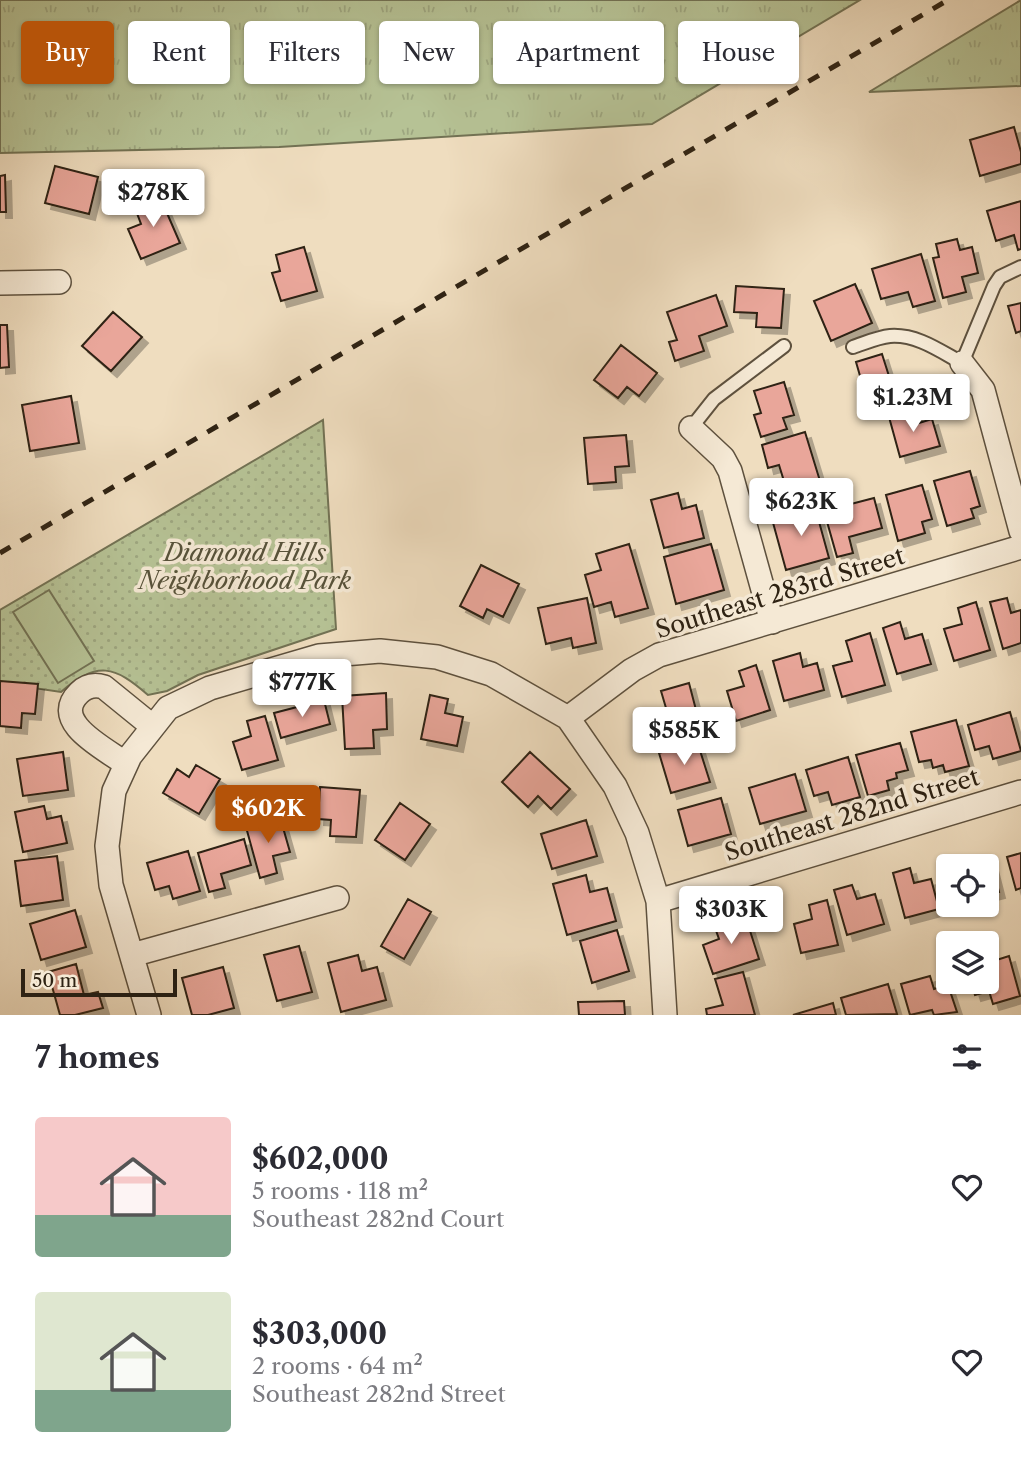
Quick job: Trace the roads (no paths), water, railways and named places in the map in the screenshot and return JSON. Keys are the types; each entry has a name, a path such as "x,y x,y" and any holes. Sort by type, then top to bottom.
{"street":[{"path":"0,284 59,282"},
{"path":"962,363 983,390 1021,531"},
{"path":"691,428 723,458 730,471 772,622"},
{"name":"Southeast 283rd Street","path":"568,718 632,670 659,655 1021,547"},
{"path":"149,1015 111,885 107,846 114,791 127,764 152,726 168,708 210,688 319,656 380,651 436,657 491,674 568,718 615,786 637,833 658,901 665,1015"},
{"path":"127,764 75,727 70,714 72,700 82,690 96,684 104,687 152,726"},
{"name":"Southeast 282nd Street","path":"658,901 1021,792"},
{"path":"132,956 337,898"}],"lane":[{"path":"853,347 889,336 905,337 918,340 962,363 1000,276 1021,267"},
{"path":"691,428 714,399 784,346"}],"railway":[{"path":"0,553 948,0"}],"park label":[{"name":"Diamond Hills Neighborhood Park","path":"245,567"}]}
